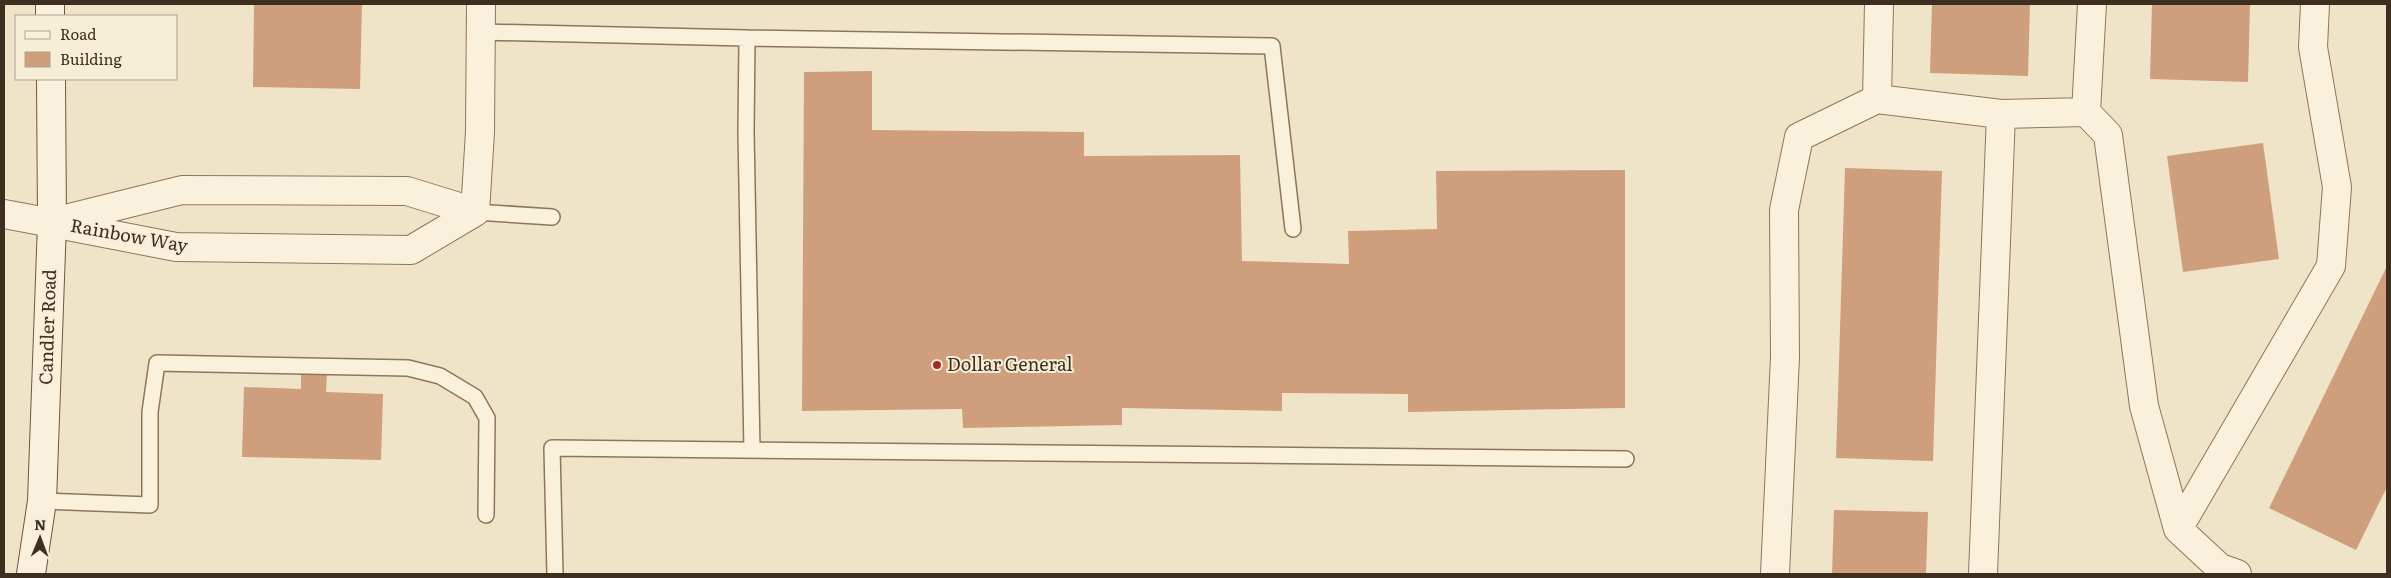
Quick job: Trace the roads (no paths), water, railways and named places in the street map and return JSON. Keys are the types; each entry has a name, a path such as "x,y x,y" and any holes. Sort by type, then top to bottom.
{"street":[{"path":"475,212 480,132 481,4"},
{"path":"1877,99 1879,4"},
{"path":"2092,4 2086,112 2108,135 2144,406 2178,529 2220,568 2237,574"},
{"path":"2178,529 2331,266 2337,187 2313,47 2315,4"},
{"name":"Candler Road","path":"31,574 42,501 52,222 51,80"},
{"path":"1775,574 1785,357 1784,210 1799,137 1877,99 2001,114 2086,112"},
{"path":"1983,574 2001,114"},
{"name":"Rainbow Way","path":"52,222 182,190 407,191 475,212"},
{"name":"Rainbow Way","path":"52,222 176,247 411,250 475,212"},
{"path":"4,214 52,222"}],"lane":[{"path":"481,32 1272,46 1293,229"},
{"path":"746,38 752,450"},
{"path":"475,212 552,217"},
{"path":"42,501 150,505 150,412 157,363 408,368 440,376 475,396 487,418 486,515"},
{"path":"555,574 552,448 1626,459"}],"place":[{"name":"Dollar General","path":"937,365"}]}
